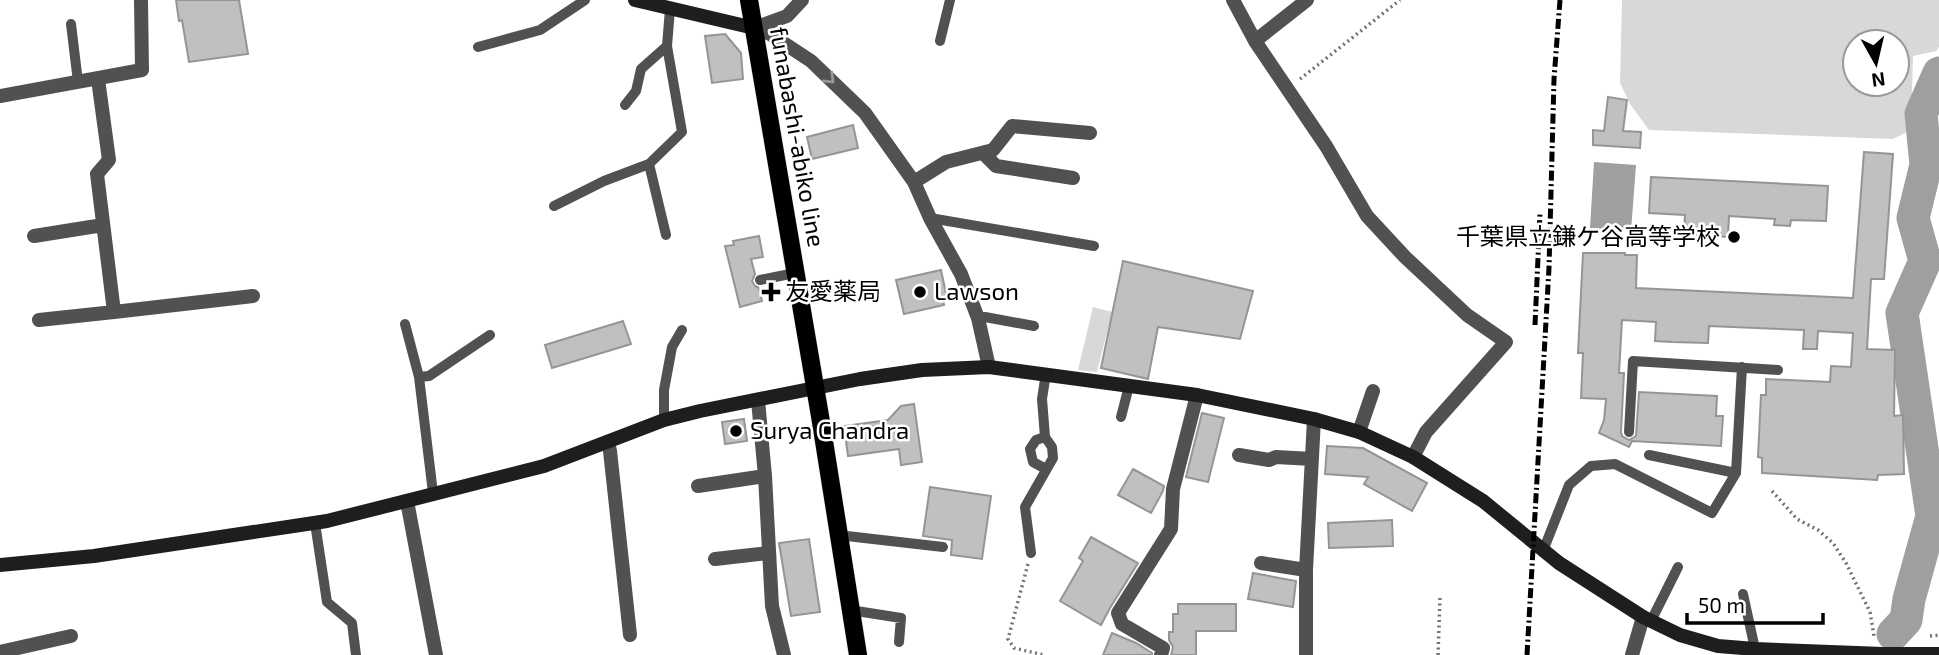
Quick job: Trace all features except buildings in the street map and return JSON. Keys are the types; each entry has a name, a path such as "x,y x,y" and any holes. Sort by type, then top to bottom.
{"main road":[{"name":"funabashi-abiko line","path":"749,0 858,655"}],"street":[{"path":"0,96 142,70 141,0"},
{"path":"635,0 754,28 769,34 811,61 865,113 914,182 930,218 961,274 978,318 989,366"},
{"path":"754,28 787,16 802,0"},
{"path":"1233,0 1255,41 1326,146 1367,216 1405,257 1467,315 1506,342 1426,432 1413,457"},
{"path":"1255,41 1307,0"},
{"path":"98,79 109,160 97,174 114,312"},
{"path":"914,182 946,162 993,150 1012,126 1090,133"},
{"path":"984,153 996,166 1073,178"},
{"path":"34,236 103,225"},
{"path":"39,320 253,296"},
{"path":"0,565 94,556 315,523 544,467 664,421 815,387 922,370 989,366 1197,395 1314,419 1359,432 1413,457 1483,502 1559,563 1647,619 1680,635 1728,651 1755,649 1939,654"},
{"path":"1359,432 1373,391"},
{"path":"1161,655 1163,648 1122,624 1118,613 1171,529 1174,489 1197,395"},
{"path":"758,400 772,606 784,655"},
{"path":"1306,655 1306,570 1314,419"},
{"path":"608,442 630,635"},
{"path":"1239,455 1269,460 1276,457 1312,459"},
{"path":"698,486 765,476"},
{"path":"407,501 436,655"},
{"path":"715,559 768,553"},
{"path":"1261,563 1306,570"},
{"path":"1632,655 1647,619"},
{"path":"0,652 71,636"}],"lane":[{"path":"478,47 540,30 585,0"},
{"path":"940,41 950,0"},
{"path":"554,206 604,181 649,164 682,132 667,46 670,9"},
{"path":"72,24 78,82"},
{"path":"625,105 636,91 640,69 667,46"},
{"path":"649,164 666,235"},
{"path":"930,218 1094,246"},
{"path":"760,280 795,273"},
{"path":"978,318 1034,326"},
{"path":"405,324 419,377 433,493"},
{"path":"664,421 664,390 672,347 682,330"},
{"path":"419,377 429,376 490,335"},
{"path":"1629,432 1633,361 1778,370"},
{"path":"1544,551 1569,485 1591,466 1615,464 1712,513 1736,473 1741,367"},
{"path":"1031,554 1025,507 1053,458 1052,447 1045,437 1042,399 1046,373"},
{"path":"1121,417 1129,386"},
{"path":"1045,437 1036,440 1030,449 1032,462 1045,469"},
{"path":"1649,455 1736,473"},
{"path":"315,523 327,602 352,623 356,655"},
{"path":"838,535 943,547"},
{"path":"1647,619 1678,567"},
{"path":"1743,594 1755,649"},
{"path":"850,610 901,618 899,642"}],"path":[{"path":"1286,89 1400,0"},
{"path":"1772,491 1797,519 1833,542 1870,612 1874,636 1886,637"},
{"path":"1031,554 1008,639 1014,648 1044,655"},
{"path":"1438,655 1440,598"},
{"path":"1923,637 1939,635"}],"shaded area":[{"path":"1622,0 1939,0 1939,47 1936,51 1913,56 1911,130 1893,139 1649,130 1630,104 1620,83"},
{"path":"1594,162 1636,165 1631,231 1590,228"},
{"path":"1093,307 1112,312 1097,372 1078,370"}],"waterway":[{"path":"1893,634 1906,620 1909,599 1932,516 1902,313 1925,261 1913,218 1926,165 1921,114 1939,73"}],"railway":[{"path":"1527,655 1549,268 1554,79 1560,0"},
{"path":"1535,325 1540,213"}],"place":[{"name":"千葉県立鎌ケ谷高等学校","path":"1734,237"},
{"name":"友愛薬局","path":"771,292"},
{"name":"Lawson","path":"920,292"},
{"name":"Surya Chandra","path":"736,431"}]}
